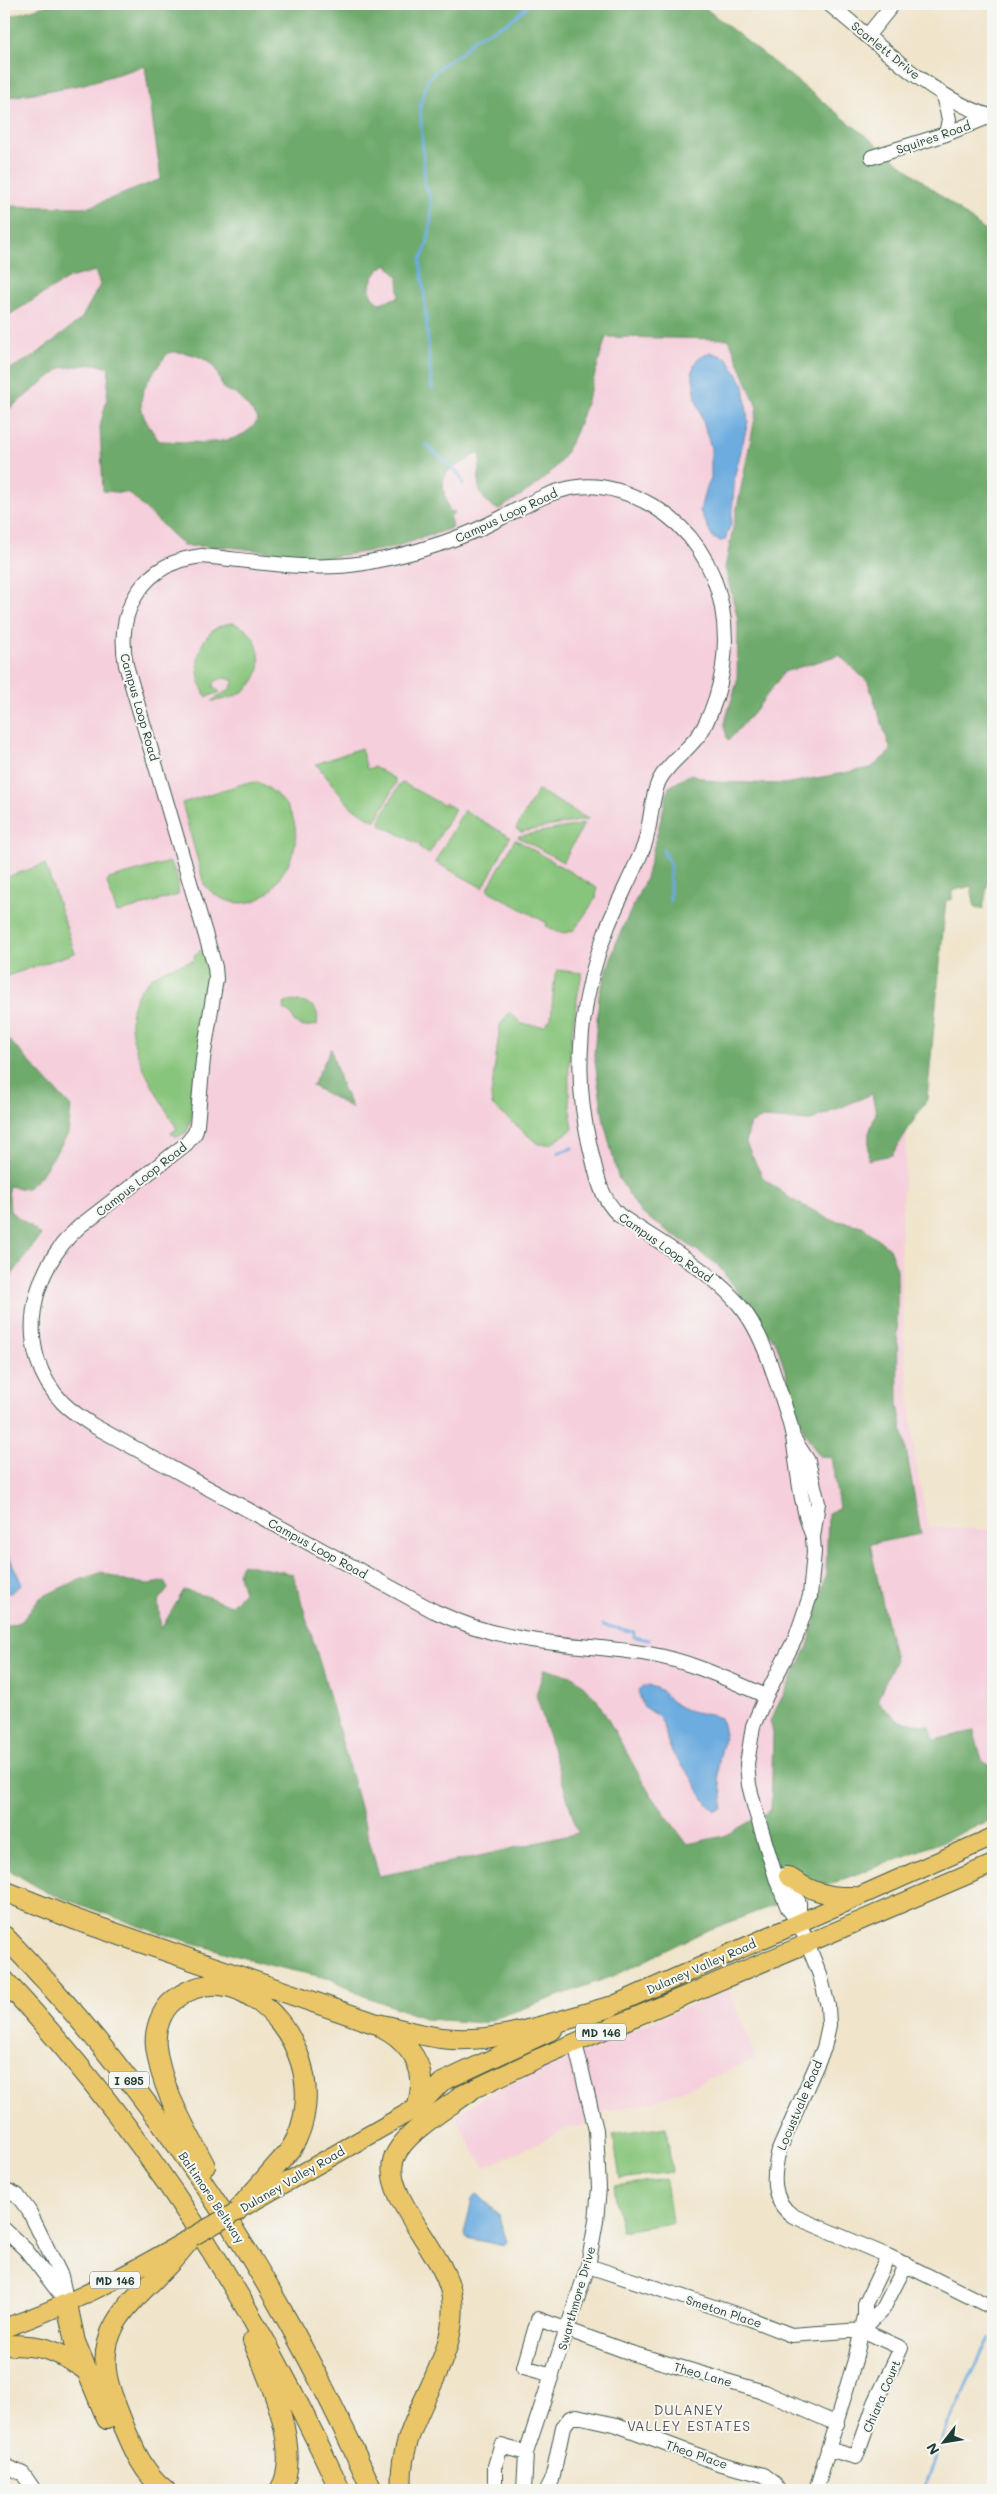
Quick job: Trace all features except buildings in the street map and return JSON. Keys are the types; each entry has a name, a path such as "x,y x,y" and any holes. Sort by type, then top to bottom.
{"highway":[{"path":"4,1891 74,1919 374,2023 442,2038 464,2039 513,2033 610,2007"},
{"name":"Baltimore Beltway","path":"4,1936 85,2026 134,2087 203,2181 239,2236 309,2358 340,2418 372,2490"},
{"name":"I 695","path":"4,1980 68,2051 112,2105 168,2182 215,2252 287,2380 340,2490"},
{"path":"236,2212 267,2186 299,2135 304,2118 305,2082 296,2049 279,2020 253,1998 237,1989 216,1984 192,1989 171,2002 160,2021 156,2045 158,2058 175,2107 239,2236"},
{"path":"374,2023 393,2033 413,2055 421,2079 418,2107"},
{"path":"402,2490 404,2451 412,2426 448,2343 453,2310 449,2282 394,2182 393,2162 402,2142 470,2091"},
{"path":"165,2490 150,2475 132,2445 111,2394 106,2363 110,2335 122,2312 164,2261 192,2237"},
{"path":"215,2252 260,2357 280,2412 287,2441 288,2462 286,2478 280,2490"},
{"path":"67,2304 75,2342 86,2370 129,2466 147,2490"},
{"path":"4,2345 44,2346 60,2353 86,2370"}],"main road":[{"name":"Dulaney Valley Road","path":"418,2107 442,2082 531,2040 610,2007 993,1837"},
{"name":"Dulaney Valley Road","path":"267,2186 418,2107 450,2101 575,2043 993,1864"},
{"path":"788,1876 804,1887 820,1894 840,1896 862,1895"},
{"name":"Dulaney Valley Road","path":"192,2237 236,2212"},
{"name":"MD 146","path":"4,2328 67,2304 164,2261"}],"street":[{"name":"Scarlett Drive","path":"829,4 943,96 974,111 992,116"},
{"path":"868,35 893,4"},
{"path":"943,96 949,119 946,134"},
{"name":"Squires Road","path":"872,157 946,134 992,116"},
{"name":"Campus Loop Road","path":"766,1696 702,1668 676,1660 593,1645 517,1638 464,1624 434,1611 94,1426 63,1403 44,1374 36,1349 33,1316 43,1272 54,1253 65,1239 80,1226 186,1144 195,1133 197,1125 203,1059 216,979 215,967 123,650 122,637 128,612 140,589 154,574 174,562 202,556 315,566 364,563 440,544 468,534 547,494 572,486 608,489 641,500 674,521 694,543 709,568 722,605 726,636 725,666 715,702 703,728 696,740 659,781 645,842 608,926 598,955 588,990 581,1031 582,1098 595,1167 601,1190 608,1204 619,1215 709,1276 744,1311 758,1335 774,1372 793,1436 795,1463 805,1518 813,1537 812,1579 806,1610 796,1637 753,1726 748,1764 749,1785 754,1809 770,1853 780,1890 788,1908 799,1923"},
{"name":"Campus Loop Road","path":"770,1853 788,1876 799,1903 799,1923"},
{"name":"Locustvale Road","path":"799,1923 826,1997 829,2025 818,2061 779,2150 774,2168 776,2193 781,2205 793,2216 906,2264 993,2308"},
{"name":"Swarthmore Drive","path":"524,2490 526,2453 588,2266 599,2188 596,2130 575,2043"},
{"path":"4,2189 17,2196 30,2211 61,2276 67,2304"},
{"path":"4,2229 26,2250 67,2304"},
{"path":"816,2490 837,2424 862,2330 868,2295 888,2256"},
{"path":"862,2330 883,2309 906,2264"},
{"name":"Smeton Place","path":"588,2266 748,2318 781,2333 791,2335 862,2330"},
{"name":"Theo Lane","path":"552,2375 524,2367 538,2319 631,2353 764,2392 837,2424"},
{"name":"Chiara Court","path":"828,2449 856,2457 875,2403 901,2348 862,2330"},
{"name":"Theo Place","path":"547,2490 552,2480 562,2427 570,2418 577,2416 617,2425 721,2464 764,2475 774,2482 778,2490"},
{"path":"495,2490 495,2466 501,2446 526,2453"},
{"path":"4,2465 23,2474 34,2490"}],"shaded area":[{"path":"51,4 700,4 993,237 936,889 908,1125 900,1242 905,1352 916,1462 928,1527 993,1530 993,1819 939,1843 703,1932 616,1975 4,1853 4,18"},
{"path":"729,1990 756,2059 653,2102 602,2112 604,2122 571,2127 484,2168 455,2116 492,2091"}],"green space":[{"path":"51,4 700,4 993,237 993,882 988,882 983,909 975,908 971,886 952,891 952,900 946,900 927,1099 892,1155 868,1160 869,1133 876,1113 872,1094 809,1121 763,1118 750,1124 746,1143 763,1178 791,1199 829,1219 862,1226 889,1248 897,1269 898,1404 921,1534 870,1544 895,1661 877,1701 899,1721 930,1726 934,1740 974,1731 982,1760 989,1766 993,1766 993,1819 939,1843 703,1932 616,1975 483,2023 427,2019 361,1995 331,1979 264,1964 147,1929 46,1892 4,1867 4,1627 22,1621 40,1598 71,1583 102,1572 128,1582 151,1584 165,1581 168,1589 158,1602 161,1629 184,1590 206,1596 230,1606 244,1592 238,1572 242,1564 293,1574 325,1680 379,1876 475,1857 578,1833 536,1695 544,1669 575,1677 597,1700 647,1789 687,1844 724,1836 771,1810 773,1733 770,1721 808,1646 826,1574 828,1513 839,1508 831,1457 819,1456 804,1431 777,1345 717,1264 641,1213 618,1177 604,1122 594,1055 599,995 617,940 646,878 669,787 691,774 715,782 784,784 871,768 891,751 868,682 839,655 784,672 755,711 728,741 724,725 737,682 738,620 725,568 757,408 729,339 606,337 585,407 571,443 563,458 541,481 498,510 489,504 480,491 481,454 474,454 448,471 443,481 449,511 455,512 450,516 452,528 392,548 324,558 229,547 184,546 129,493 103,491 100,426 107,399 109,368 96,364 61,368 4,413 4,372 34,356 81,319 100,285 95,271 69,278 4,318 4,206 89,207 161,179 145,66 81,85 4,98 4,18","holes":["387,264 398,277 399,297 379,303 371,294 371,282 377,272","172,352 197,356 208,362 217,373 224,389 234,393 258,419 250,429 240,436 213,442 159,441 144,417 141,406 142,398 152,375 167,354"]},
{"path":"233,623 251,634 257,646 259,669 256,678 243,692 212,701 230,689 234,681 226,678 219,680 214,683 213,687 220,692 207,697 200,684 198,673 200,650 212,631"},
{"path":"361,748 367,769 374,767 395,779 396,783 377,819 373,820 350,806 316,764"},
{"path":"258,782 283,801 290,812 296,836 294,850 275,884 267,893 257,900 241,903 232,902 216,895 204,884 182,803 245,783"},
{"path":"403,783 443,805 445,803 455,809 429,854 420,849 420,845 381,825 380,820 399,785"},
{"path":"538,790 588,819 521,832 516,829"},
{"path":"464,810 510,837 483,888 435,862"},
{"path":"584,824 563,862 518,837 519,836"},
{"path":"515,839 597,888 596,898 572,931 564,933 553,930 546,926 547,923 487,890"},
{"path":"169,862 174,868 177,877 178,895 117,913 107,883 109,879"},
{"path":"45,864 75,953 4,977 4,878"},
{"path":"202,950 206,955 211,976 191,1120 187,1132 177,1137 171,1133 177,1129 138,1055 132,1035 131,1015 136,997 149,980 165,970 195,960 194,955"},
{"path":"557,970 582,973 570,1051 569,1088 573,1129 551,1144 538,1144 492,1105 491,1096 500,1025 510,1012 522,1024 544,1026 551,1018"},
{"path":"289,1001 306,1003 314,1008 317,1012 317,1025 304,1027 295,1023 291,1014 283,1009 284,1004"},
{"path":"4,1034 71,1107 68,1134 40,1177 26,1189 8,1186 10,1211 41,1235 4,1286"},
{"path":"331,1049 341,1084 352,1108 312,1086"},
{"path":"666,2127 672,2172 620,2179 613,2135"},
{"path":"666,2179 672,2223 621,2231 614,2186"}],"water":[{"path":"710,352 727,358 744,385 748,422 735,475 731,524 725,540 720,541 713,538 700,511 704,494 711,479 711,448 696,399 692,371 697,359"},
{"path":"4,1546 22,1584 11,1593 4,1592"},
{"path":"643,1686 659,1689 675,1704 686,1710 720,1718 724,1730 718,1769 723,1799 722,1809 715,1811 708,1805 693,1779 674,1756 668,1744 662,1722 643,1706 638,1691"},
{"path":"478,2194 498,2215 507,2241 504,2246 467,2238 464,2234 472,2199"}],"waterway":[{"path":"432,389 420,261 427,244 431,223 430,202 425,185 420,106 428,79 442,65 460,54 474,39 507,23 530,4"},
{"path":"425,444 459,474 463,484"},
{"path":"663,850 670,864 670,901"},
{"path":"558,1153 572,1148"},
{"path":"603,1625 634,1632 634,1637 649,1640"},
{"path":"924,2490 948,2424 989,2338"}],"district":[{"name":"DULANEY VALLEY ESTATES","path":"689,2418"}]}
